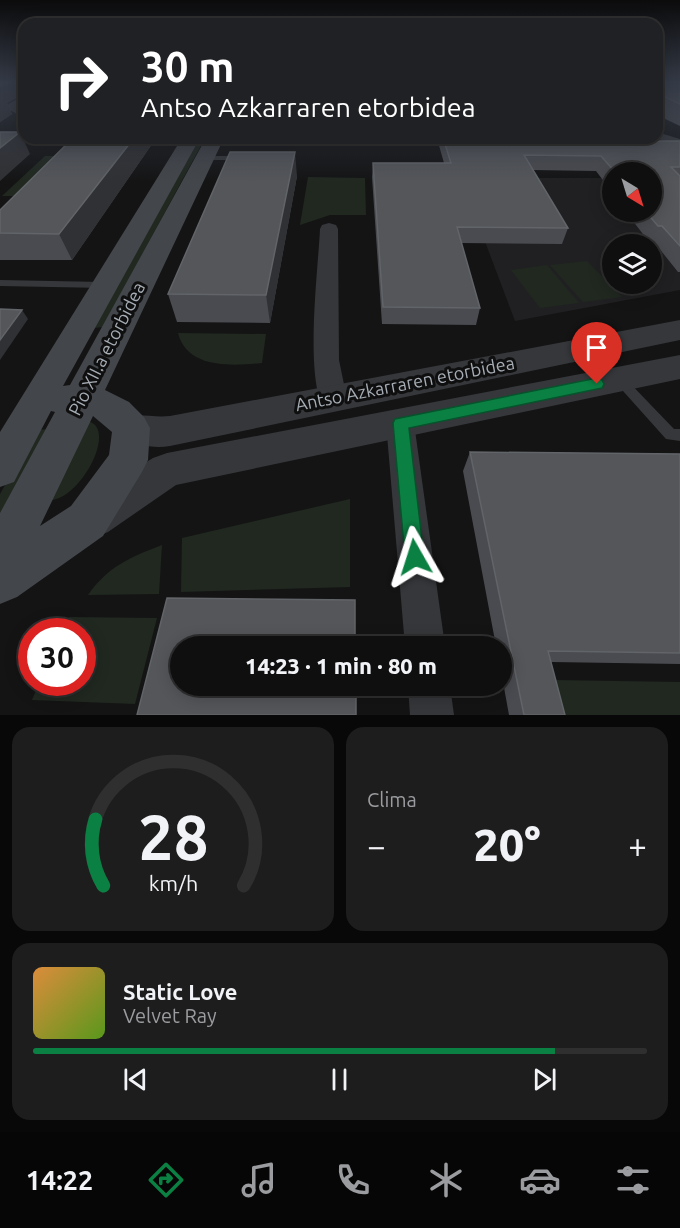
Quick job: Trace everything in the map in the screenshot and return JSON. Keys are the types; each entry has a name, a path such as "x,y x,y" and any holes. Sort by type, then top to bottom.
{"main road":[{"name":"Pio XII.a etorbidea","path":"0,469 37,390 63,354 99,285 118,263 205,144"},
{"name":"Pio XII.a etorbidea","path":"0,560 205,144"},
{"path":"0,426 37,390 82,397 116,411 131,428"},
{"name":"Antso Azkarraren etorbidea","path":"0,580 87,521 128,460 131,428"}],"street":[{"path":"663,137 680,143"},
{"path":"330,229 326,360 333,399"},
{"name":"Antso Azkarraren etorbidea","path":"131,428 155,433 680,330"},
{"name":"Antso Azkarraren etorbidea","path":"87,521 167,470 680,367"},
{"path":"400,423 424,636"},
{"path":"430,696 432,715"}],"lane":[{"path":"211,144 243,158"},
{"path":"0,283 99,285"},
{"name":"Pio XII.a etorbidea","path":"45,361 99,285"},
{"path":"619,379 671,435 680,435"}],"shaded area":[{"path":"197,144 202,144 103,327 94,328"},
{"path":"45,156 78,156 39,196 2,196"},
{"path":"308,177 365,178 366,215 330,215 300,225"},
{"path":"461,178 602,178 602,222 662,222 662,207 680,199 680,290 662,293 662,234 602,234 602,294 659,294 515,321"},
{"path":"587,261 602,276 602,294 619,294 622,297 583,302 550,265"},
{"path":"547,265 579,303 540,308 511,270"},
{"path":"178,333 266,334 262,363 237,365 212,363 191,353 183,345"},
{"path":"88,421 96,427 99,437 91,465 71,490 60,498 48,500"},
{"path":"49,429 0,521 0,494 36,430"},
{"path":"350,499 350,587 181,592 182,538"},
{"path":"162,545 159,594 88,595 112,570 130,558"},
{"path":"69,617 157,618 135,704 32,700 34,696 96,696 96,618"},
{"path":"554,680 680,682 680,715 562,715"}],"building":[{"path":"0,132 18,132 18,134 0,148"},
{"path":"663,141 680,141 680,167 671,167 680,176 680,246 662,226 658,226 655,222 662,222 662,162 606,162 601,156 524,155 568,228 457,227 480,308 383,307 373,163 451,163 445,144 663,144"},
{"path":"67,144 129,144 59,234 0,233 0,210"},
{"path":"230,152 295,152 266,295 168,294"},
{"path":"0,309 22,310 0,340"},
{"path":"470,452 680,454 680,653 548,651 565,715 524,715 512,657 512,636 508,636"},
{"path":"167,598 355,600 355,636 170,636 170,696 356,696 356,715 137,715"}],"route":[{"path":"415,557 400,423 597,384"}]}
